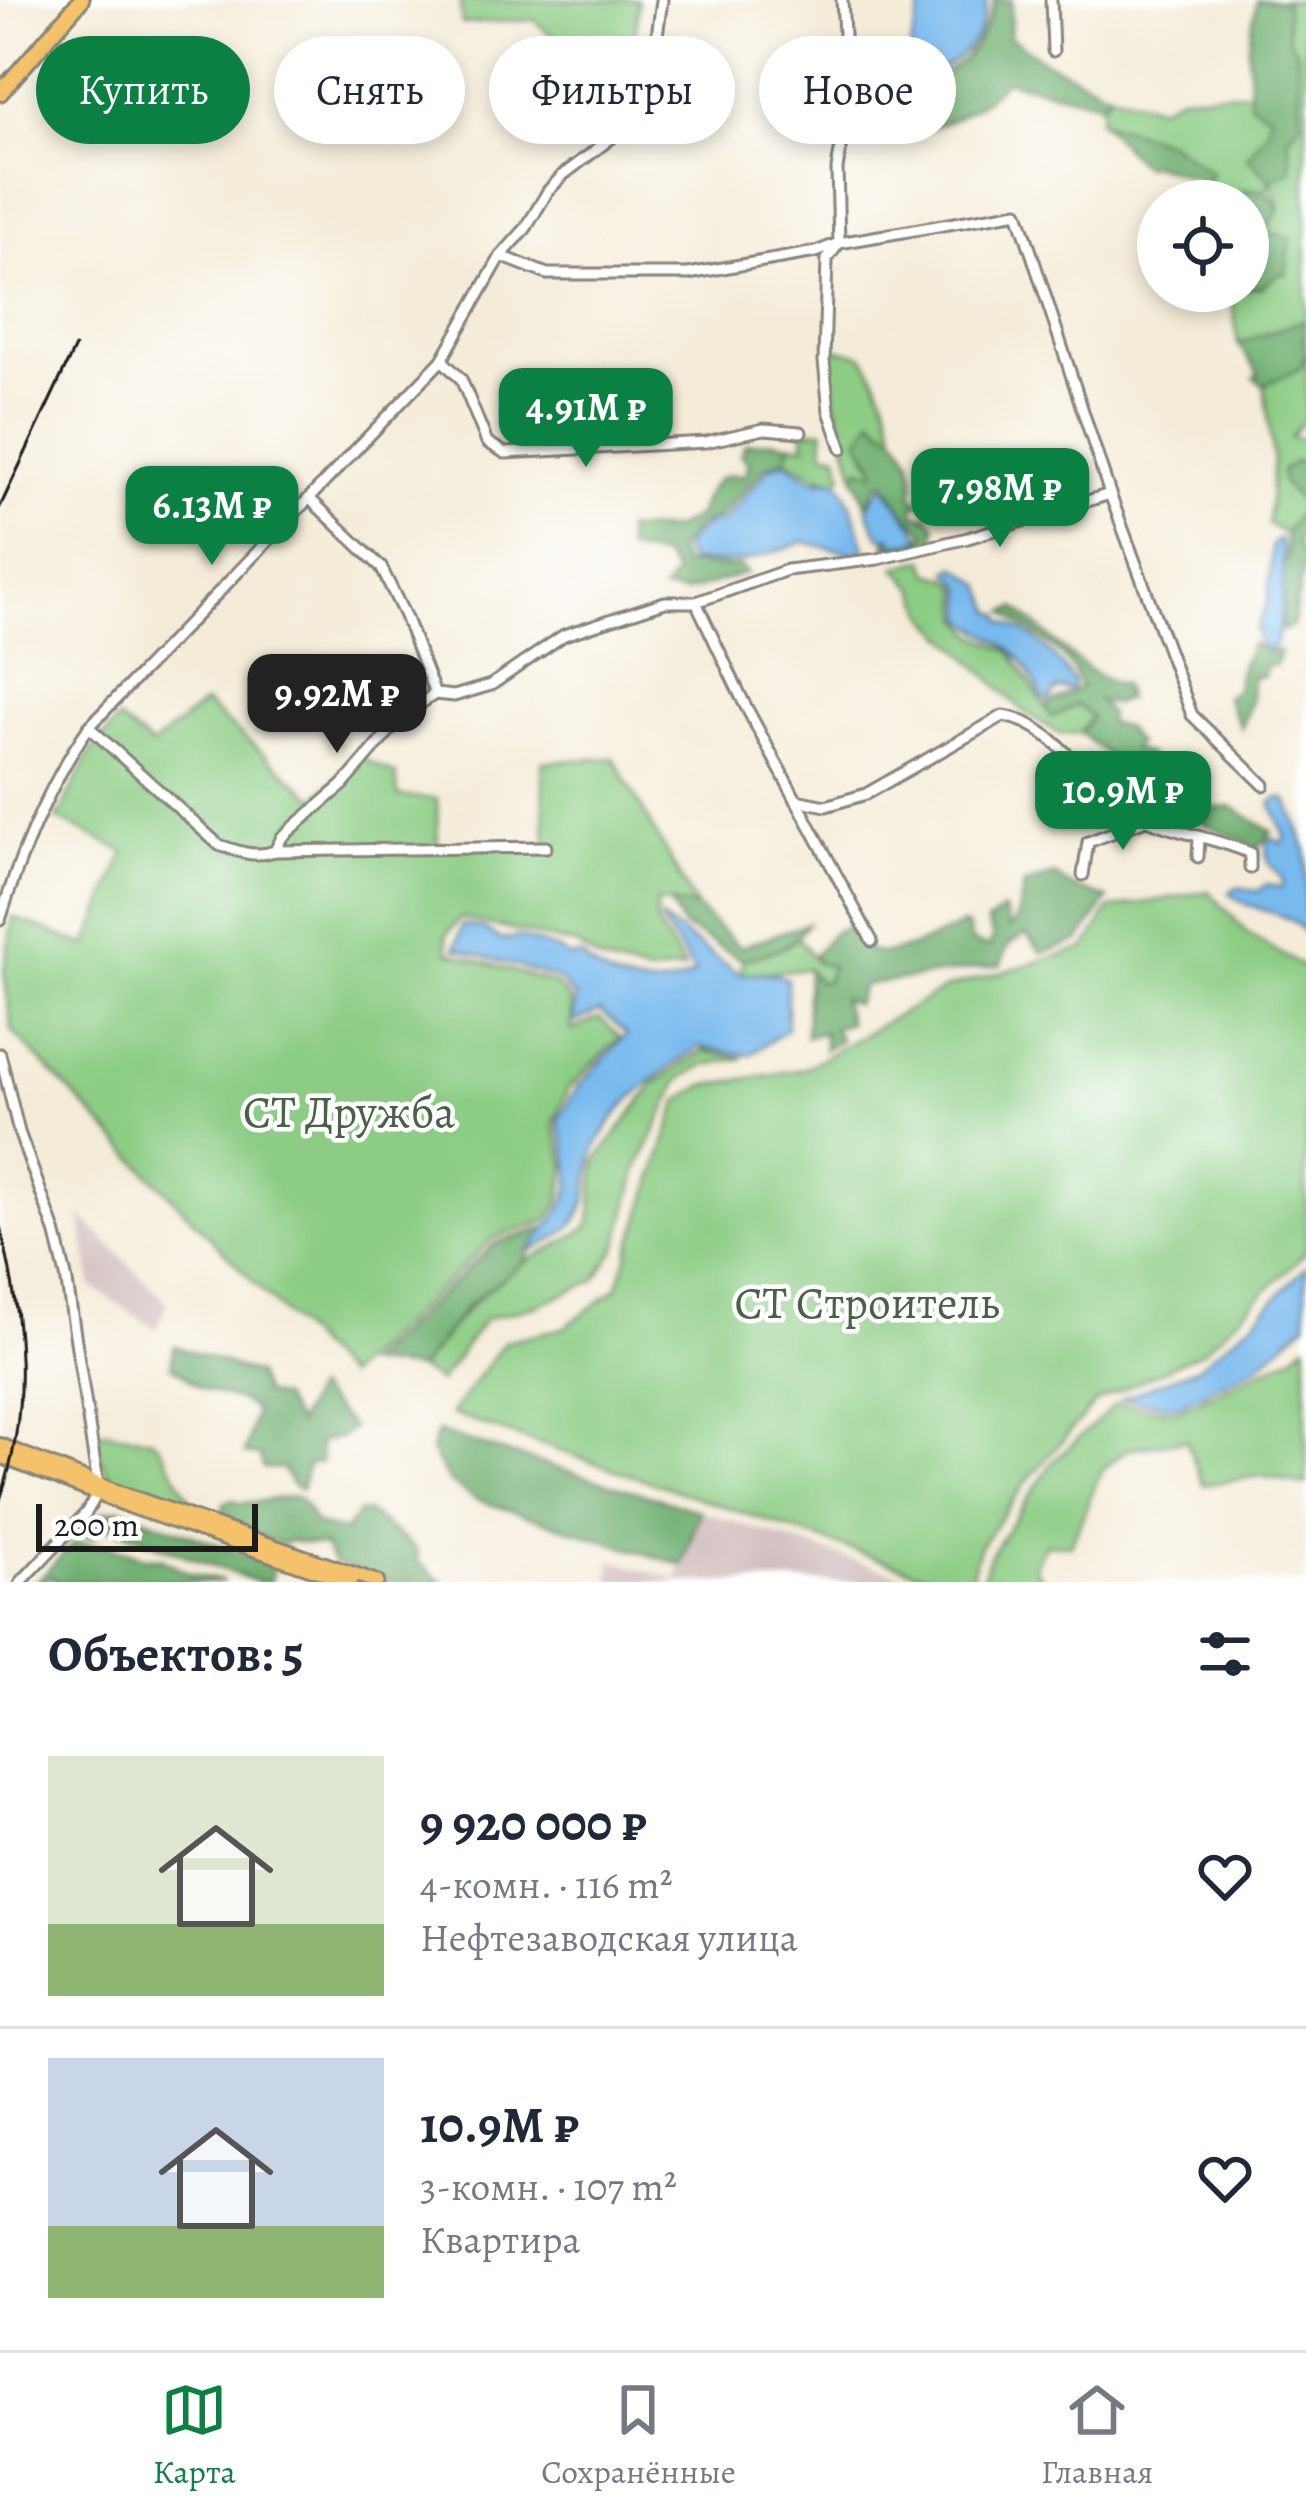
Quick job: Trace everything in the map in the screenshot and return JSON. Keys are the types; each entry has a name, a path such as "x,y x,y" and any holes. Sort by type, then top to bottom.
{"highway":[{"path":"0,93 81,0"}],"main road":[{"path":"0,1445 97,1489 350,1582"},
{"path":"0,1456 376,1582"}],"street":[{"path":"0,920 65,761 89,728 442,360 502,256 563,175 619,135 642,109 653,75 662,0"},
{"path":"842,0 847,128 837,169 839,243 827,260 824,361 829,411 842,449"},
{"path":"1051,0 1053,52"},
{"path":"502,256 547,274 688,274 1018,212 1110,494 1192,715 1264,785"},
{"path":"442,360 461,379 487,442 505,453 706,442 764,429 801,432"},
{"path":"275,851 282,838 343,784 403,715 435,694 454,696 491,685 564,635 665,602 696,602 787,570 878,559 968,538 1110,494"},
{"path":"310,500 381,567 435,694"},
{"path":"696,602 872,941"},
{"path":"796,800 826,806 866,794 1003,716 1026,719 1127,809 1250,853 1250,868"},
{"path":"89,728 219,844 260,856 275,851 546,847"},
{"path":"1083,875 1088,842 1148,819"},
{"path":"1198,857 1199,837"},
{"path":"0,1054 19,1132 66,1276 97,1489 86,1513 22,1582"}],"shaded area":[{"path":"80,1215 167,1302 156,1329 92,1287"},
{"path":"700,1511 922,1582 610,1582 611,1560 677,1580"}],"green space":[{"path":"460,0 638,0 636,36 554,36 535,20 462,24"},
{"path":"995,0 1012,0 1010,37 1042,60 1110,93 1101,103 1005,80 956,117 956,66 983,32"},
{"path":"1257,0 1285,2 1288,38 1297,51 1301,123 1288,137 1292,170 1271,180 1247,157 1267,131 1270,114 1250,103 1248,47"},
{"path":"1282,0 1306,0 1306,312 1304,320 1238,344 1234,312 1269,312 1269,282 1286,274 1269,242 1269,223 1280,209 1271,182 1269,186 1269,180 1208,180 1211,173 1168,142 1100,121 1101,103 1110,93 1159,107 1180,95 1250,92 1251,103 1270,114 1267,131 1288,136 1288,38"},
{"path":"1100,121 1168,142 1212,173 1207,180 1200,180 1151,164 1143,167"},
{"path":"1269,193 1280,210 1269,224"},
{"path":"1269,232 1291,238 1286,274 1269,282"},
{"path":"1304,320 1306,354 1299,369 1264,385 1254,378 1259,374 1238,344"},
{"path":"837,349 862,355 890,412 895,434 881,429 866,454 875,474 860,468 855,477 827,353"},
{"path":"1306,354 1306,419 1290,437 1306,440 1306,462 1295,462 1284,484 1303,505 1285,534 1268,524 1273,458 1264,385 1299,369"},
{"path":"873,418 897,437 909,457 914,473 912,496 921,503 913,507 917,516 927,516 936,526 935,537 923,543 886,549 886,539 893,546 922,540 925,532 885,482 877,484 867,506 855,477 859,468 875,473 859,439"},
{"path":"803,430 823,430 824,451 838,454 843,475 838,481 786,459 791,444 805,446"},
{"path":"745,444 791,444 786,459 766,466 721,516 695,528 677,551 683,564 741,567 747,573 684,593 663,591 675,574 663,557 627,551 625,530 673,529 698,516 719,479 744,476 749,463 741,455"},
{"path":"1295,462 1306,462 1306,532 1296,543 1306,559 1292,626 1282,631 1285,534 1303,505 1283,484 1281,471"},
{"path":"925,559 929,573 949,578 960,588 961,617 974,634 1011,652 1051,717 1077,705 1092,717 1080,733 1060,734 1023,711 929,619 917,590 896,567"},
{"path":"1016,608 1099,676 1122,684 1126,699 1113,704 1099,701 1109,714 1108,723 1124,727 1137,743 1132,749 1148,754 1166,777 1195,779 1198,788 1169,791 1147,785 1138,763 1128,773 1080,733 1091,717 1077,705 1051,718 1046,706 1080,687 1076,674 1060,653 1006,612"},
{"path":"1252,643 1266,653 1280,651 1276,665 1266,666 1264,676 1252,677 1251,700 1241,728 1226,697 1235,691"},
{"name":"СТ Дружба","path":"204,703 315,798 360,757 396,775 398,796 437,799 438,847 546,845 542,762 614,758 696,907 657,902 656,923 685,969 648,974 603,963 576,945 461,918 446,935 449,952 555,984 571,1001 572,1030 599,1018 620,1037 569,1088 554,1123 566,1166 560,1202 547,1221 494,1238 345,1377 12,1031 4,971 13,917 87,946 125,852 57,819 91,751 118,720 152,746"},
{"path":"1233,807 1272,832 1258,847 1258,858 1251,845 1203,823 1202,809"},
{"path":"1054,875 1108,899 1079,941 1042,953 1026,934 1008,945 1001,965 863,985 856,1004 842,999 849,1023 833,1028 840,1040 824,1049 824,1032 806,1037 808,969 818,982 827,981 831,966 817,963 814,955 832,933 846,927 867,949 888,952 962,925 968,927 972,942 989,947 993,936 987,922 1004,910 1010,928 1017,919 1024,885"},
{"name":"СТ Строитель","path":"1209,891 1248,934 1306,969 1306,1252 1203,1351 1096,1402 1030,1477 979,1548 970,1582 947,1582 451,1414 505,1341 564,1328 617,1288 679,1101 703,1086 803,1069 946,988 1086,948 1109,909"},
{"path":"670,904 696,907 740,947 808,923 788,944 743,960 682,926"},
{"path":"798,938 817,963 832,965 827,981 818,982 808,969 740,974 743,960 784,948"},
{"path":"703,1051 744,1058 705,1065 680,1079 638,1168 618,1245 595,1280 538,1305 485,1319 439,1382 419,1369 494,1284 590,1224 596,1161 655,1083"},
{"path":"548,1227 525,1262 467,1305 419,1369 365,1364 496,1243"},
{"path":"1306,1344 1306,1485 1261,1476 1203,1485 1186,1440 1127,1449 1101,1471 1071,1545 1045,1544 1034,1567 1040,1575 1036,1582 981,1582 989,1557 1051,1464 1116,1404 1177,1411 1293,1355"},
{"path":"174,1346 256,1374 264,1394 281,1398 297,1424 314,1388 353,1428 342,1437 319,1442 321,1462 308,1464 301,1490 291,1484 282,1468 263,1468 260,1456 245,1454 255,1411 202,1388 171,1366"},
{"path":"104,1431 151,1439 159,1445 198,1513 195,1516 145,1499 118,1483 100,1457 96,1438"},
{"path":"437,1432 700,1511 682,1565 477,1500 449,1482 431,1451"},
{"path":"294,1496 316,1525 345,1531 358,1513 368,1512 417,1550 418,1562 443,1582 389,1582 334,1563 324,1546 288,1541 283,1545 223,1525 224,1503"},
{"path":"120,1509 272,1564 270,1581 257,1582 107,1526 93,1537 86,1536 83,1530 101,1513"},
{"path":"75,1542 161,1558 188,1573 224,1582 58,1582 52,1576 36,1582"}],"water":[{"path":"934,0 987,0 980,30 956,59 956,36 913,36 921,8"},
{"path":"785,462 814,479 838,481 860,531 865,549 860,555 804,542 743,562 689,562 683,550 693,535 714,520 723,522 770,467"},
{"path":"882,485 921,537 910,544 880,537 867,509"},
{"path":"1279,539 1283,595 1272,651 1260,646 1256,629 1268,600 1272,545"},
{"path":"956,566 983,585 993,611 1004,622 1025,632 1052,655 1074,682 1071,689 1056,689 1049,701 1044,700 1019,656 965,618 964,587 949,571"},
{"path":"1278,798 1290,805 1306,849 1306,936 1290,920 1229,893 1237,887 1257,891 1267,884 1281,888 1283,881 1267,851 1272,838 1282,843 1286,838 1271,803"},
{"path":"659,918 740,974 787,979 787,1029 750,1055 699,1047 639,1092 613,1119 594,1152 585,1202 575,1222 527,1253 568,1193 569,1164 558,1121 577,1088 627,1034 600,1011 573,1023 576,999 558,979 455,948 463,925 482,928 502,940 518,937 568,957 582,956 605,975 652,986 695,973"},
{"path":"1306,1266 1306,1323 1257,1366 1177,1406 1121,1399 1198,1367 1255,1320"}],"railway":[{"path":"0,507 75,347"},
{"path":"0,1226 14,1295 20,1363 16,1432 0,1500"}]}
